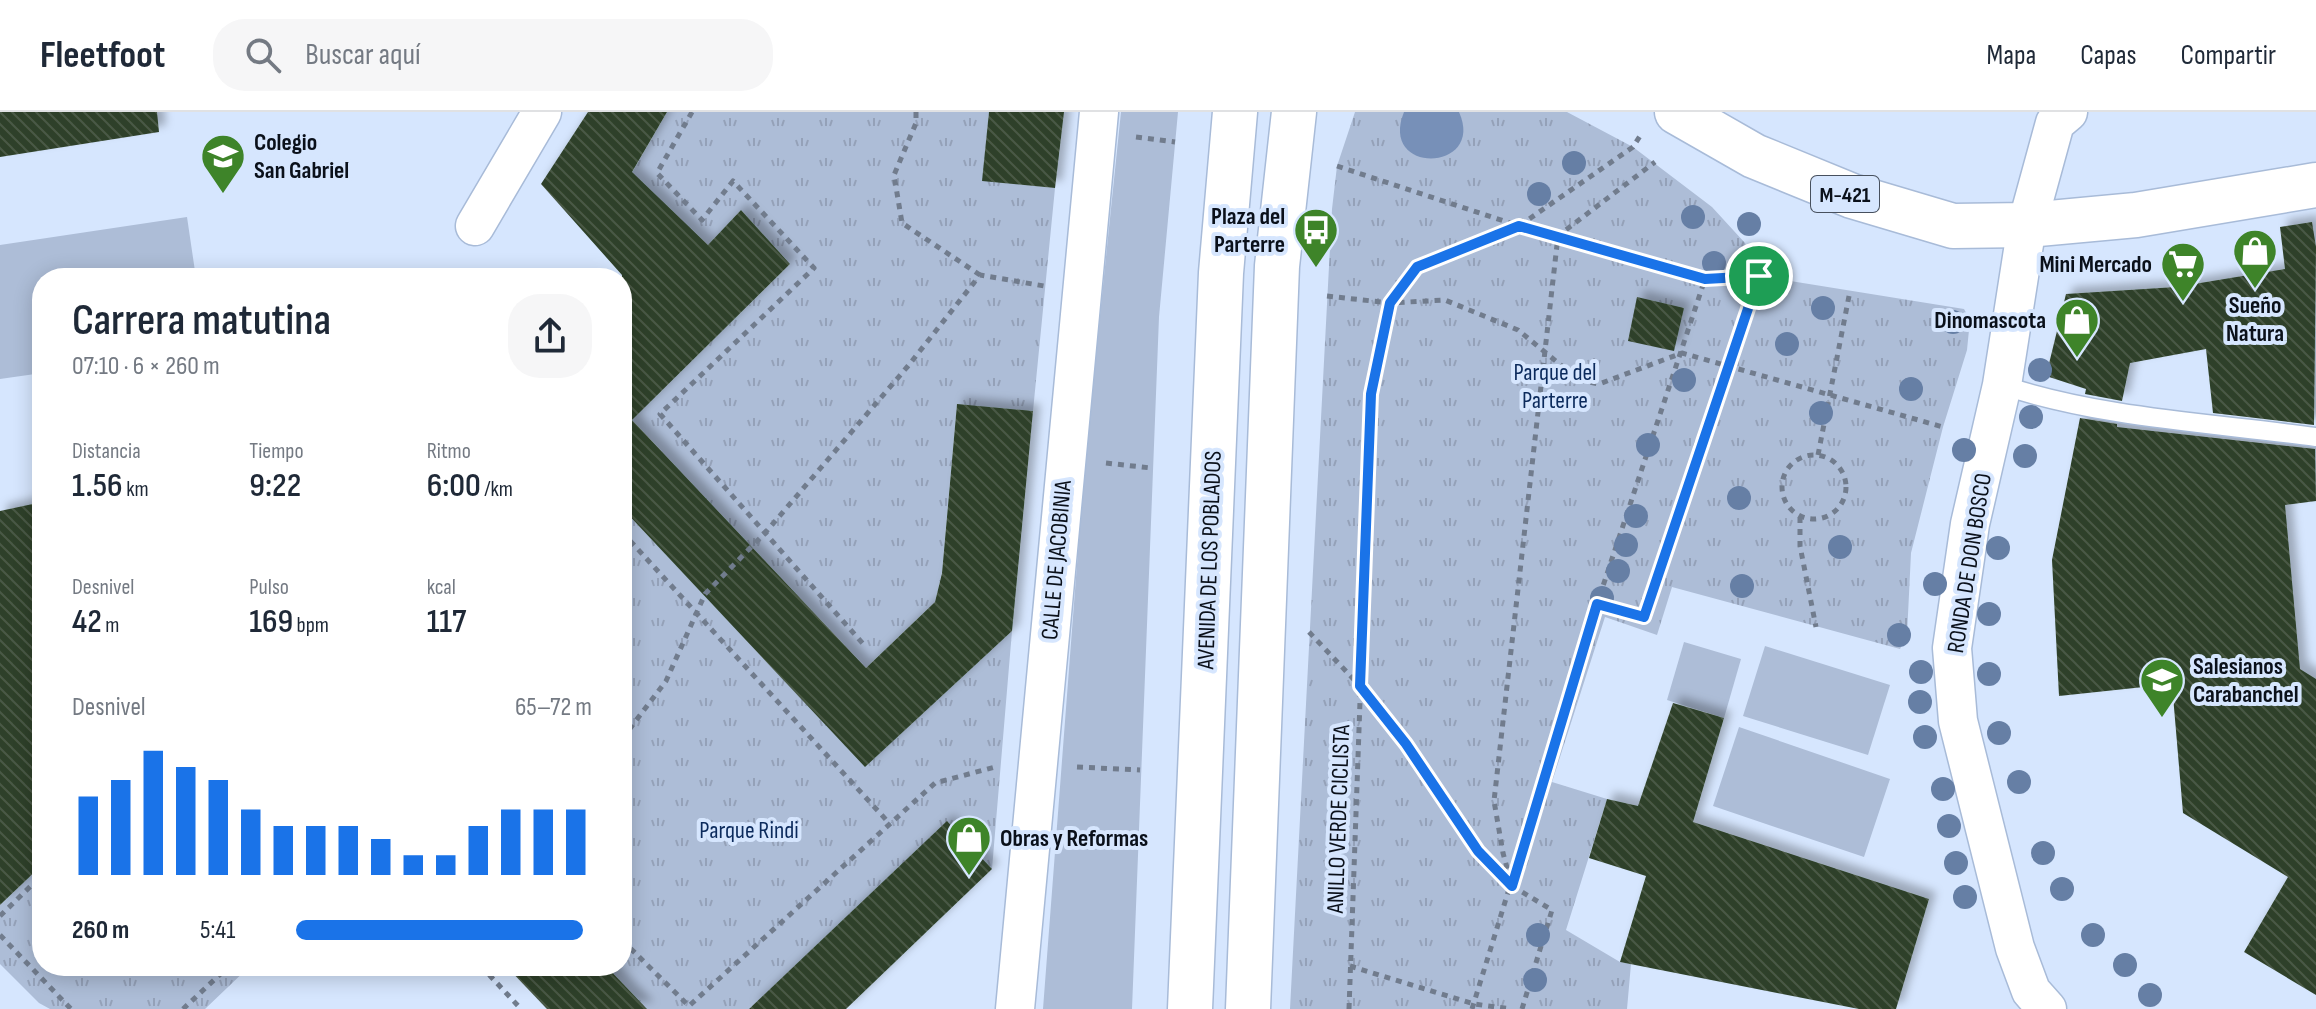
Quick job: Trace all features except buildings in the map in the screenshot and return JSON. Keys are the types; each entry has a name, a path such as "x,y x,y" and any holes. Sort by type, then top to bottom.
{"main road":[{"name":"AVENIDA DE LOS POBLADOS","path":"1190,1009 1221,289 1235,112"},
{"path":"1248,1009 1277,266 1294,112"},
{"path":"1289,158 1313,112"},
{"name":"M-421","path":"1677,112 1754,156 1852,196 1953,226 2027,225 2136,215 2316,185"}],"street":[{"path":"475,226 542,112"},
{"name":"CALLE DE JACOBINIA","path":"1015,1009 1099,112"},
{"name":"RONDA DE DON BOSCO","path":"2033,1003 2015,948 1958,721 1952,648 1970,524 2002,385 2027,225 2055,123 2068,112"}],"lane":[{"path":"2002,385 2103,409 2316,437"}],"path":[{"path":"692,112 657,173 702,220 733,181 814,268 660,414 865,646"},
{"path":"916,112 916,123 894,175 902,223 980,275 1047,286"},
{"path":"1133,136 1175,142"},
{"name":"ANILLO VERDE CICLISTA","path":"1349,1009 1371,394 1390,303 1417,267 1519,226 1633,147"},
{"path":"1512,886 1494,801 1558,236 1655,162"},
{"path":"1337,166 1519,226 1705,279 1759,276 1644,617 1597,604"},
{"path":"632,726 666,681 705,594 765,533 908,366 980,275"},
{"path":"1473,1006 1597,604 1705,279"},
{"path":"1818,455 1850,291"},
{"path":"1327,296 1390,303 1445,300 1518,330 1579,380 1599,384 1682,353 1943,427"},
{"path":"1818,455 1840,467 1846,487 1844,498 1831,515 1821,519 1800,517 1785,502 1781,482 1791,463 1801,457 1818,455"},
{"path":"1098,462 1151,468"},
{"path":"1800,517 1800,546 1816,627"},
{"path":"632,543 890,824"},
{"path":"1309,632 1360,686 1406,744 1478,851 1512,886 1552,910 1522,1009"},
{"path":"632,950 689,1006 935,783 1002,765"},
{"path":"1073,767 1140,770"},
{"path":"0,916 32,885"},
{"path":"0,935 32,969"},
{"path":"1350,966 1473,1006 1511,1009"},
{"path":"39,976 69,1008"},
{"path":"183,1009 218,976"},
{"path":"490,976 521,1009"}],"green space":[{"path":"667,112 989,112 983,180 1055,188 1033,411 957,405 942,572 935,602 866,668 632,420 790,264 741,210 706,248 630,176"},
{"path":"1121,112 1178,112 1159,317 1132,1009 1043,1009 1085,460"},
{"name":"Parque del Parterre","path":"1355,112 1567,112 1633,147 1712,207 1745,243 1759,276 1964,309 1970,320 1967,350 1943,427 1911,553 1907,635 1900,649 1672,587 1657,635 1605,617 1552,782 1607,799 1566,930 1620,962 1631,964 1627,1009 1290,1009 1332,209 1337,166"},
{"path":"187,217 195,268 32,268 32,374 0,379 0,245"},
{"name":"Parque Rindi","path":"632,519 865,766 1012,631 992,869 948,822 749,1009 647,1009 616,976 632,976"},
{"path":"1684,642 1741,659 1724,718 1667,700"},
{"path":"1765,646 1890,685 1868,755 1743,716"},
{"path":"1739,727 1890,779 1864,857 1713,806"},
{"path":"32,875 32,976 240,976 205,1009 50,1009 39,1003 0,964 0,905"}],"shaded area":[{"path":"1404,112 1459,112 1463,132 1458,146 1447,155 1432,158 1417,156 1405,147 1400,133"}],"place":[{"name":"Colegio San Gabriel","path":"223,195"},
{"name":"Plaza del Parterre","path":"1316,269"},
{"name":"Sueño Natura","path":"2255,290"},
{"name":"Mini Mercado","path":"2183,303"},
{"name":"Dinomascota","path":"2077,359"},
{"name":"Salesianos Carabanchel","path":"2162,719"},
{"name":"Obras y Reformas","path":"969,877"}],"route":[{"path":"1519,226 1705,279 1759,276 1644,617 1597,604 1512,886 1478,851 1406,744 1360,686 1371,394 1390,303 1417,267 1519,226"}]}
